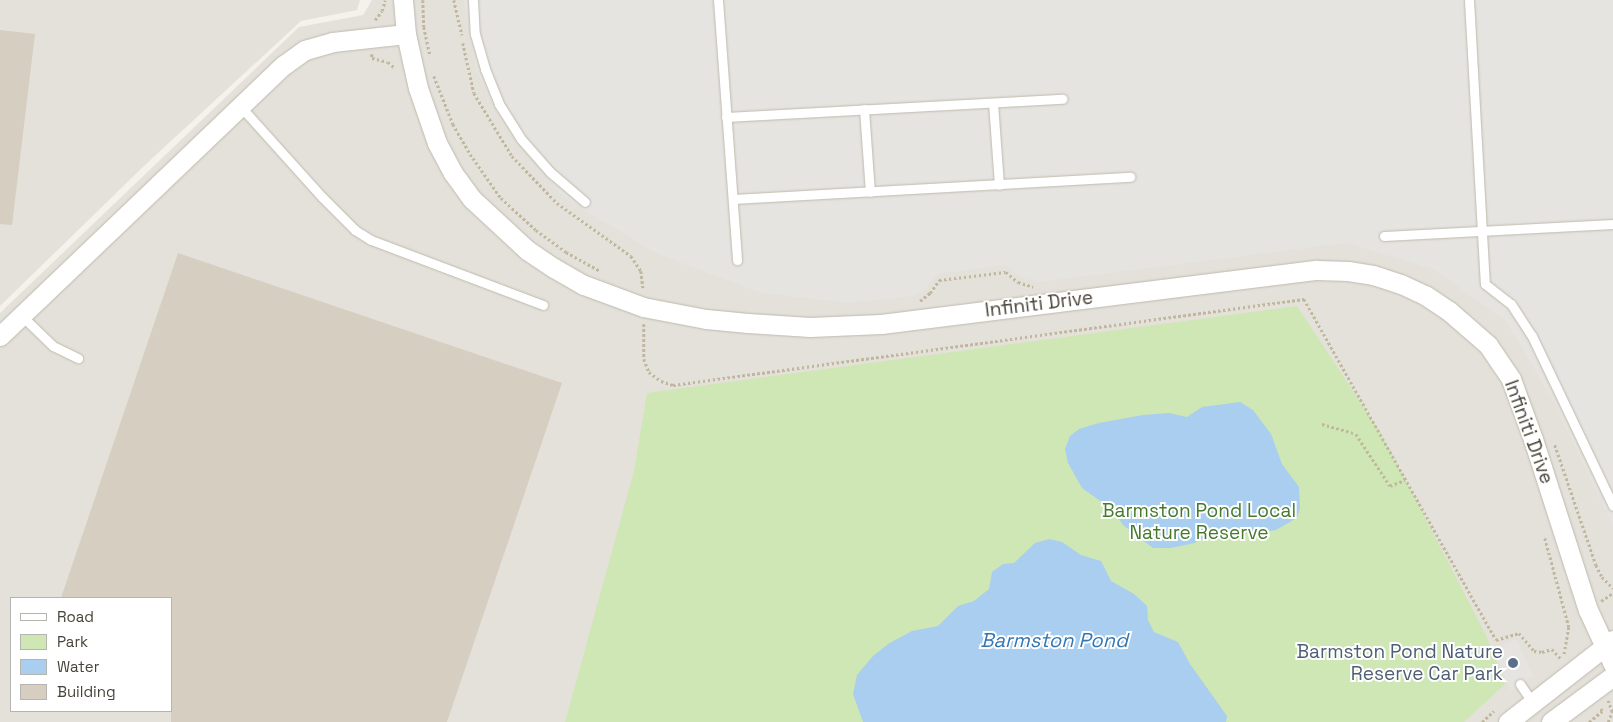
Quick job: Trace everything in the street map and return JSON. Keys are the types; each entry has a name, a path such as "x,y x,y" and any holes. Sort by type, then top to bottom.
{"street":[{"name":"Infiniti Drive","path":"403,0 406,34 418,88 437,142 453,173 472,199 527,250 584,285 645,295 706,320 810,327 881,324 1317,270 1373,275 1401,284 1433,300 1468,326 1488,345 1511,379 1533,438 1588,610 1609,643 1613,664"},
{"path":"0,336 284,65 305,50 333,42 406,34"},
{"path":"1508,722 1609,643"},
{"path":"1551,722 1613,676"}],"lane":[{"path":"473,0 475,34 485,69 500,104 521,139 550,172 586,202"},
{"path":"718,0 737,260"},
{"path":"1469,0 1485,284 1511,304 1532,336 1613,506"},
{"path":"726,117 1063,99"},
{"path":"992,102 999,185"},
{"path":"241,107 322,197 356,230 371,240 543,305"},
{"path":"864,109 870,192"},
{"path":"733,199 1130,177"},
{"path":"1384,236 1613,224"},
{"path":"22,316 53,346 78,358"},
{"path":"1520,684 1532,702"}],"path":[{"path":"423,0 424,28 430,56"},
{"path":"454,0 474,93 512,156 557,203 631,256 642,271 645,295 644,359 649,372 661,381 673,385 1304,299 1496,640 1520,633 1534,651 1542,652 1552,649 1562,660"},
{"path":"434,74 453,124 473,158 501,198 536,230 566,252 606,274"},
{"path":"914,303 930,293 939,280 1006,272 1026,285 1041,287"},
{"path":"634,285 645,295"},
{"path":"1322,424 1356,434 1390,486 1406,480"},
{"path":"1552,439 1596,565 1602,577 1613,588"},
{"path":"1605,696 1612,712 1608,722"},
{"path":"1588,722 1602,711 1596,702"}],"shaded area":[{"path":"0,0 360,0 357,10 301,21 145,165 0,306"},
{"path":"372,0 1613,0 1613,722 0,722 0,313 299,27 363,15"},
{"path":"464,0 1613,0 1613,526 1554,402 1506,321 1434,269 1346,243 1039,282 1026,279 1005,265 936,274 923,292 913,296 850,303 762,293 656,253 565,198 503,125 476,69"},
{"name":"Barmston Pond Nature Reserve Car Park","path":"1516,639 1533,676 1511,691 1494,650"}],"green space":[{"name":"Barmston Pond Local Nature Reserve","path":"1297,306 1382,435 1486,635 1505,684 1464,722 565,722 634,471 647,393"}],"water":[{"path":"1240,402 1253,410 1271,434 1282,464 1299,487 1300,508 1297,518 1276,530 1249,534 1222,534 1199,540 1195,543 1171,548 1153,548 1123,525 1113,510 1082,488 1068,463 1065,449 1070,436 1079,429 1099,423 1143,415 1169,413 1187,417 1202,407"},
{"name":"Barmston Pond","path":"1049,539 1062,542 1081,555 1101,561 1111,581 1134,594 1147,606 1148,620 1154,632 1178,642 1190,664 1227,716 1226,722 863,722 853,694 857,675 873,656 888,644 912,631 938,626 958,606 974,601 989,589 992,572 1003,564 1014,563 1035,543"}],"building":[{"path":"0,30 35,34 12,225 0,224"},
{"path":"178,253 562,383 447,722 171,722 172,597 61,597"}],"place":[{"name":"Barmston Pond Nature Reserve Car Park","path":"1513,663"}]}
